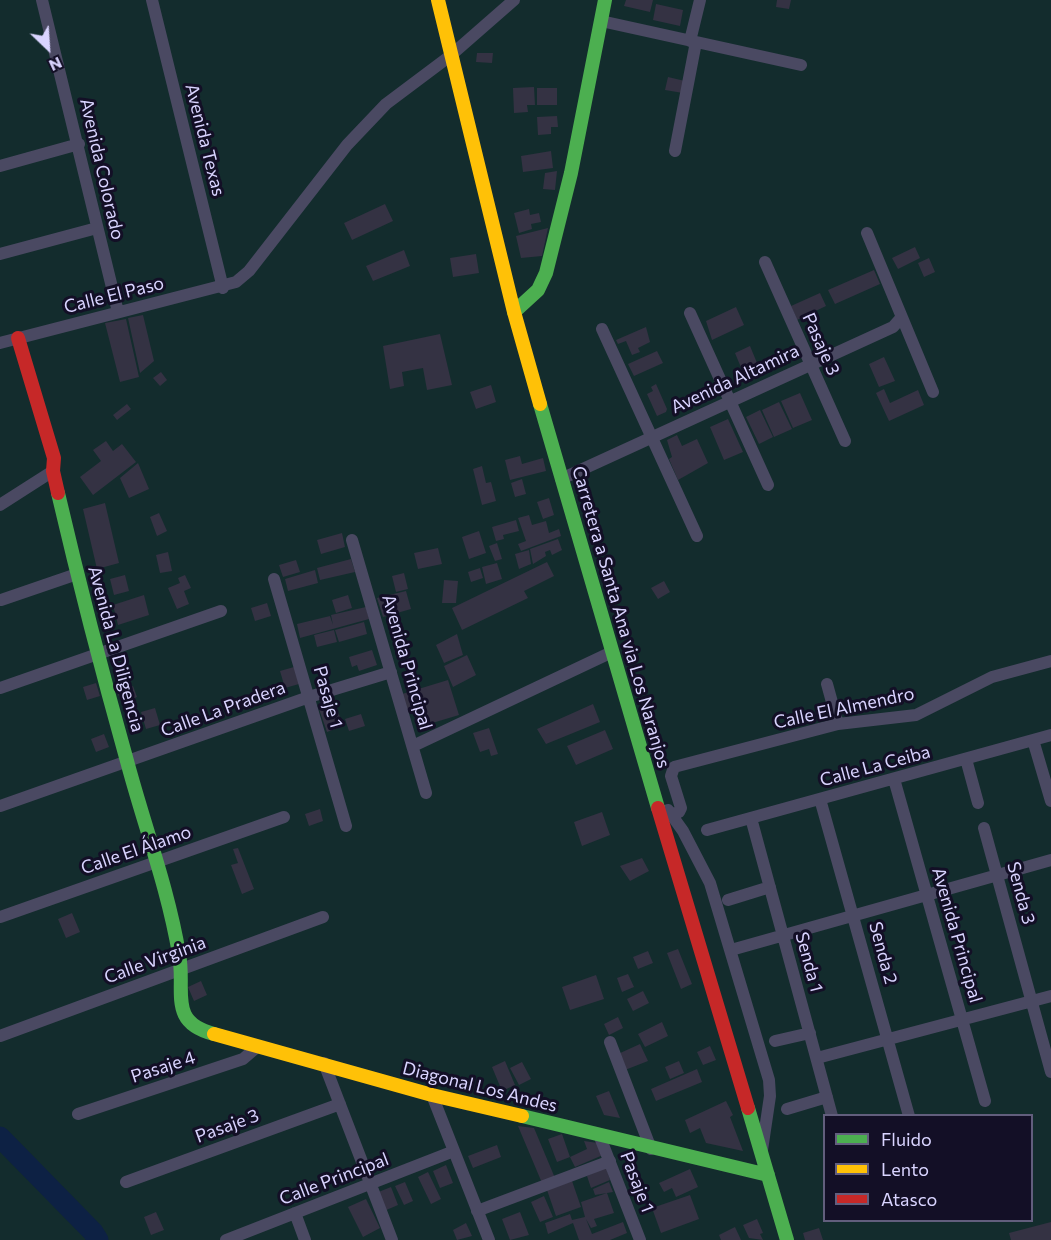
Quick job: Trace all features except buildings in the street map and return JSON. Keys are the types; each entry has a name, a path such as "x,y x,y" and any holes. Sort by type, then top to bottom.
{"street":[{"name":"Avenida Colorado","path":"42,0 79,144 118,312"},
{"name":"Avenida Texas","path":"152,0 223,288"},
{"name":"Carretera a Santa Ana via Los Naranjos","path":"438,0 514,312 561,479 787,1240"},
{"path":"450,56 514,0"},
{"path":"514,312 538,290 546,273 605,0"},
{"path":"675,151 700,0"},
{"path":"601,21 801,65"},
{"name":"Calle El Paso","path":"0,343 118,312 223,288 236,282 249,271 347,145 378,112 404,87 450,56"},
{"path":"0,166 79,144"},
{"path":"0,254 98,228"},
{"path":"867,233 901,310 901,318 933,392"},
{"name":"Pasaje 3","path":"765,262 845,441"},
{"path":"690,314 768,485"},
{"name":"Avenida Altamira","path":"561,479 893,327 901,318"},
{"path":"602,329 697,536"},
{"name":"Avenida La Diligencia","path":"18,338 54,458 53,471 77,574 127,762 174,924 182,969 181,1009 187,1022"},
{"path":"0,505 53,471"},
{"name":"Avenida Principal","path":"352,540 426,793"},
{"path":"1,600 77,574"},
{"name":"Pasaje 1","path":"274,579 346,826"},
{"path":"0,688 221,611"},
{"path":"412,746 612,652"},
{"name":"Calle El Almendro","path":"672,814 679,812 681,808 671,776 674,767 838,724 916,715 992,677 1051,661"},
{"name":"Calle La Pradera","path":"0,806 309,697 391,672"},
{"path":"827,684 838,724"},
{"name":"Calle La Ceiba","path":"707,830 1051,735"},
{"path":"1033,740 1051,801"},
{"path":"966,759 978,803"},
{"name":"Avenida Principal","path":"894,779 985,1101"},
{"path":"656,800 672,814 710,883 731,950 769,1080 770,1096 761,1154"},
{"name":"Senda 2","path":"820,800 908,1114"},
{"name":"Calle El Álamo","path":"0,917 284,817"},
{"name":"Senda 1","path":"751,818 831,1114"},
{"name":"Senda 3","path":"984,828 1051,1072"},
{"path":"731,950 1051,860"},
{"path":"728,900 770,887"},
{"name":"Calle Virginia","path":"0,1036 323,917"},
{"path":"817,1058 1051,996"},
{"name":"Diagonal Los Andes","path":"187,1022 213,1036 324,1063 432,1095 600,1137 768,1175"},
{"path":"775,1041 810,1033"},
{"path":"610,1042 651,1149"},
{"name":"Pasaje 4","path":"78,1114 243,1059 257,1047"},
{"path":"324,1063 392,1240"},
{"path":"432,1095 489,1240"},
{"path":"787,1109 827,1097"},
{"name":"Pasaje 3","path":"126,1182 340,1104"},
{"name":"Pasaje 1","path":"600,1137 640,1240"},
{"name":"Calle Principal","path":"226,1240 454,1151"},
{"path":"477,1211 610,1161"},
{"path":"295,1213 305,1240"}],"green space":[{"path":"0,0 1051,0 1051,1240 0,1240"}],"waterway":[{"path":"0,1137 93,1232 98,1240"}],"traffic: fast":[{"path":"514,312 538,290 546,273 571,173 605,0"},
{"path":"540,404 658,808"},
{"path":"58,493 82,594 169,905 181,968 181,1003 190,1022 199,1029 214,1034"},
{"path":"748,1108 787,1240"},
{"path":"522,1116 768,1175"}],"traffic: slow":[{"path":"438,0 514,312 540,404"},
{"path":"214,1034 432,1095 522,1116"}],"traffic: jam":[{"path":"18,338 54,458 53,471 58,493"},
{"path":"658,808 748,1108"}]}
